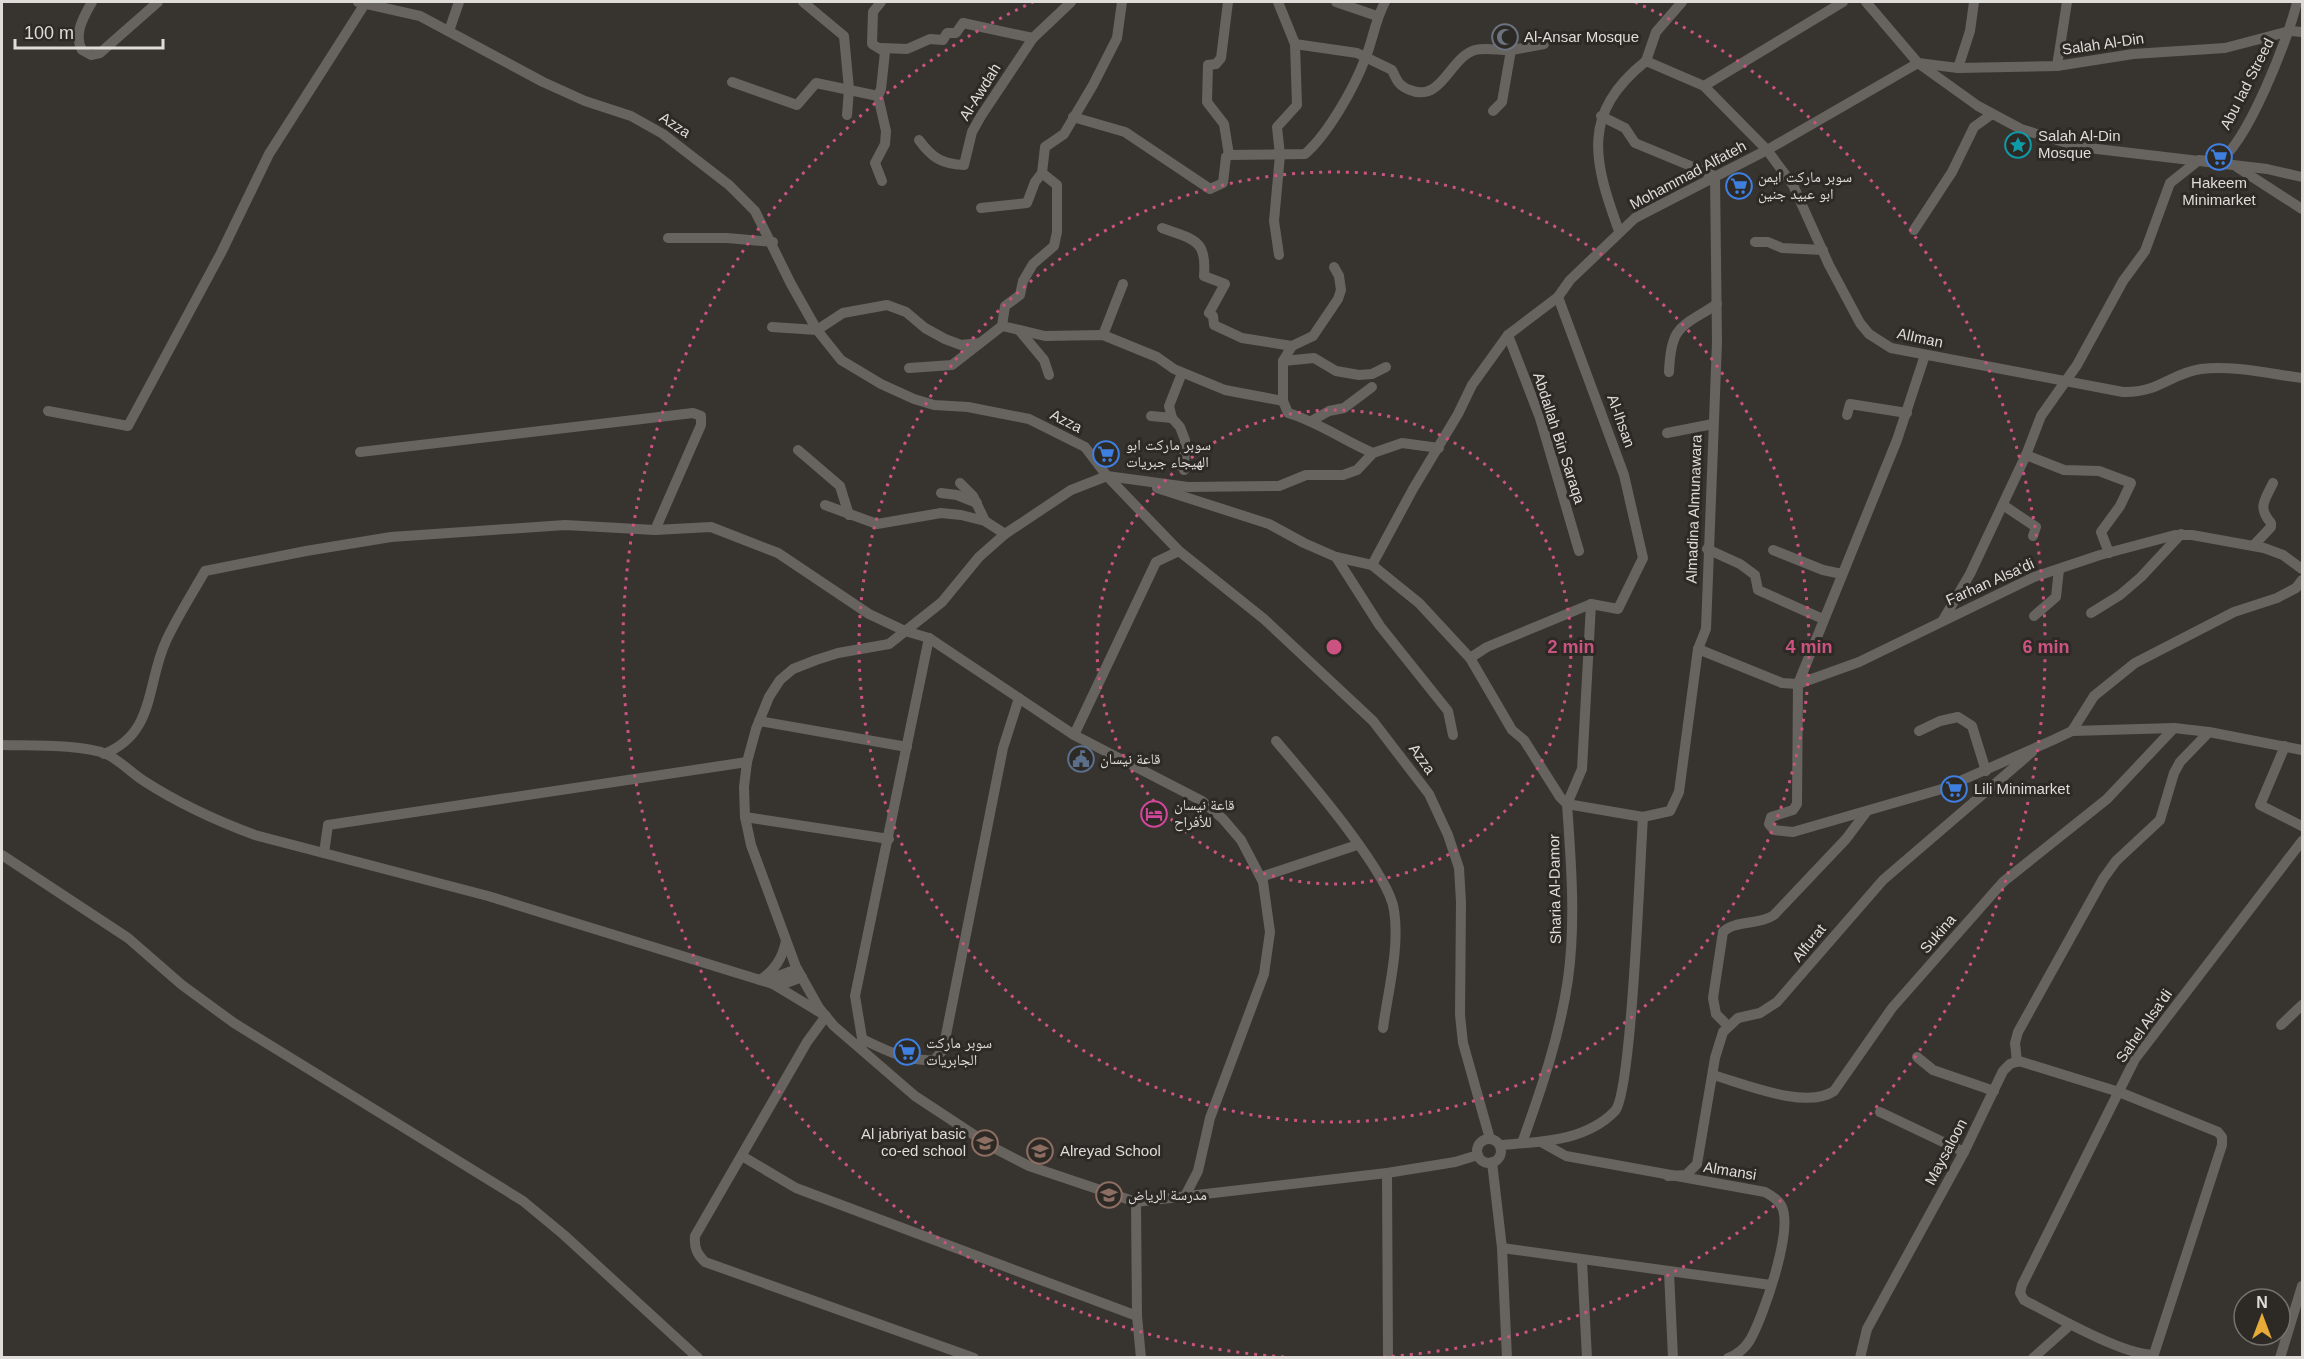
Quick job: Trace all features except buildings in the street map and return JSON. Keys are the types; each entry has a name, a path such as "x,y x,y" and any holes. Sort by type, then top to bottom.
{"street":[{"path":"92,2 81,22 79,36 82,50 93,55 100,53 158,2"},
{"path":"48,411 129,426 221,254 269,154 363,2"},
{"name":"Azza","path":"363,2 420,16 543,82 585,101 631,116 663,134 729,185 755,211 791,284 818,330 841,360 881,384 934,405 968,407 1029,419 1085,447 1107,476 1179,550 1264,619 1373,721 1429,794 1459,868 1460,1015 1463,1043 1495,1142"},
{"path":"449,31 459,2"},
{"path":"803,2 844,36 849,89 847,115"},
{"path":"881,2 873,12 872,44 882,48 908,49 930,39 943,40 947,33 956,33 963,23 1034,38"},
{"name":"Al-Awdah","path":"920,140 929,154 946,164 964,165 972,132 981,116 1034,38 1071,2"},
{"path":"981,208 1027,203 1035,182 1042,173 1045,147 1064,134 1116,38 1122,2"},
{"path":"1073,117 1125,132 1210,189 1223,183 1229,155 1224,124 1209,108 1206,90 1208,65 1216,64 1221,58 1228,2"},
{"path":"1278,2 1295,44 1297,105 1277,127 1280,155 1274,221 1279,255"},
{"path":"1336,2 1377,16"},
{"path":"1229,155 1305,154 1311,149 1333,118 1365,59 1377,16 1385,2"},
{"path":"1619,231 1602,182 1598,127 1601,116 1611,95 1635,69 1646,61 1656,32 1682,2"},
{"path":"1704,86 1843,2"},
{"path":"1866,2 1918,63 1992,114 2021,129 2080,147 2199,160 2302,177"},
{"path":"1958,68 1970,31 1974,2"},
{"path":"2056,66 2067,2"},
{"name":"Abu Iad Streed","path":"2199,160 2217,162 2226,156 2249,121 2290,31 2297,2"},
{"name":"Salah Al-Din","path":"1918,63 1958,68 2056,66 2133,54 2225,48 2290,31 2302,32"},
{"path":"1295,44 1357,54 1392,70 1398,83 1415,92 1430,91 1446,78 1460,58 1476,50 1511,50 1544,44"},
{"path":"882,48 885,52 884,74 878,96 886,131 885,144 875,163 882,181"},
{"path":"1493,111 1502,102 1511,50"},
{"name":"AlIman","path":"1646,61 1704,86 1767,150 1793,185 1860,323 1869,334 1891,348 2134,392 2152,389 2184,374 2202,369 2302,378"},
{"name":"Mohammad Alfateh","path":"1372,565 1472,385 1508,335 1557,297 1619,231 1635,218 1767,150 1918,63"},
{"path":"732,82 797,105 816,83 878,96"},
{"path":"1914,230 1952,172 1974,127 1992,114"},
{"path":"1601,116 1625,128 1635,143 1714,176"},
{"path":"1943,620 1970,574 2026,455 2041,416 2066,381 2135,262 2145,251 2170,183 2199,160"},
{"path":"2234,166 2302,209"},
{"path":"909,368 937,368 952,365 1002,326 1005,306 1020,296 1023,281 1033,264 1051,251 1055,243 1057,185 1042,173"},
{"name":"Almadina Almunawara","path":"1643,817 1669,812 1677,799 1698,649 1706,629 1717,304 1714,176"},
{"path":"1162,228 1193,240 1201,247 1207,259 1204,276 1225,284 1209,313 1213,316 1214,325 1242,338 1292,346"},
{"path":"668,238 727,238 772,242"},
{"path":"1755,242 1768,242 1782,248 1813,247 1823,250"},
{"path":"1334,267 1339,276 1341,290 1338,299 1313,336 1292,346 1283,361 1283,401 1288,413 1313,420 1347,442 1373,453"},
{"path":"1103,335 1123,284"},
{"name":"Al-Ihsan","path":"1557,297 1624,475 1643,558 1618,609 1591,604"},
{"path":"1669,372 1670,347 1685,322 1717,304"},
{"path":"772,327 818,330 843,313 887,305 906,312 925,328 945,339 962,345 980,343"},
{"path":"1002,326 1046,336 1103,335 1157,357 1182,373 1225,390 1283,401"},
{"path":"1019,330 1044,360 1048,375"},
{"name":"Abdallah Bin Saraqa","path":"1508,335 1540,418 1579,551"},
{"path":"1925,355 1907,413 1798,684 1797,804 1792,810 1772,816 1770,827 1778,832 1790,832 1942,789 2072,731 2174,728 2209,732 2302,750"},
{"path":"1283,361 1314,358 1336,371 1359,375 1372,374 1386,367"},
{"path":"1182,373 1168,406 1185,440 1184,470"},
{"path":"1313,420 1329,411 1344,408 1372,387"},
{"path":"1847,415 1850,404 1907,413"},
{"path":"360,452 693,413 701,416 701,425 656,530"},
{"path":"1151,416 1172,418"},
{"path":"1667,433 1713,424"},
{"path":"826,1016 800,973 786,941 751,845 745,817 744,787 747,762 759,721 780,680 793,669 838,653 889,644 942,602 979,557 1005,534 1071,489 1107,476 1188,487 1279,486 1306,475 1343,475 1357,470 1373,453 1402,443 1439,448"},
{"path":"798,450 840,486 849,515"},
{"path":"2026,455 2064,470 2099,471 2131,483 2120,506 2101,532 2109,553"},
{"path":"1107,476 1186,496 1269,524 1336,557 1372,565 1419,603 1470,658 1512,730 1524,740 1560,797 1567,804 1643,817 1628,1052 1621,1100 1612,1113 1592,1126 1560,1140 1522,1143 1495,1142 1479,1144 1478,1155 1483,1161 1492,1162 1500,1156 1495,1142"},
{"path":"960,483 977,503 985,521"},
{"path":"2254,545 2271,527 2271,523 2263,513 2263,501 2273,483"},
{"path":"941,494 957,495 977,503"},
{"path":"825,505 877,524 941,513 985,521 1005,534"},
{"path":"2003,505 2036,527 2033,536"},
{"path":"2,745 104,753 127,742 139,726 165,642 205,571 391,537 565,525 656,530 711,527 778,553 869,614 905,631 928,638 1074,735 1202,801 1233,829 1261,877 1270,932 1264,974 1210,1118 1198,1171 1184,1198"},
{"path":"2091,613 2120,594 2140,577 2181,534"},
{"name":"Farhan Alsa'di","path":"1798,684 1860,662 2034,577 2109,553 2181,534 2254,545 2283,555 2302,569"},
{"path":"1707,549 1740,564 1755,575 1758,590 1824,619"},
{"path":"1074,735 1156,562 1179,550"},
{"path":"1773,550 1842,574"},
{"path":"1336,557 1380,626 1448,711 1453,735"},
{"path":"2034,616 2056,597 2060,568"},
{"path":"2072,731 2094,696 2135,663 2234,612 2277,598 2296,588 2302,580"},
{"path":"1470,658 1487,647 1591,604 1582,769 1567,804"},
{"path":"864,1053 855,996 889,839 928,638"},
{"path":"1698,649 1782,683 1798,684"},
{"path":"862,1039 890,1053 917,1060 934,1060 943,1050 1003,748 1019,698"},
{"path":"1919,731 1940,721 1958,717 1972,726 1986,771"},
{"path":"759,721 907,747"},
{"name":"Sukina","path":"1713,1076 1802,1099 1822,1098 1834,1091 1892,1008 2003,882 2107,799 2174,728"},
{"path":"2032,1358 2070,1326 2133,1355 2154,1354 2222,1145 2222,1137 2218,1132 2119,1092 2017,1062 2014,1043 2057,958 2116,861 2160,819 2177,768 2187,753 2209,732"},
{"path":"1276,741 1357,844 1384,884 1394,911 1395,938 1383,1028"},
{"path":"2285,746 2260,805 2302,826"},
{"name":"Alfurat","path":"1728,1026 1738,1018 1760,1013 1778,1002 1883,880 1993,789 2036,748"},
{"path":"104,753 144,782 225,824 324,853 521,905 766,981 786,983 800,973"},
{"path":"324,853 328,825 747,762"},
{"name":"Sharia Al-Damor","path":"1522,1143 1557,1034 1568,980 1571,948 1567,804"},
{"path":"1668,1176 1686,1175 1697,1164 1717,1050 1728,1026 1716,1014 1713,998 1724,931 1764,921 1774,915 1846,839 1868,811"},
{"path":"745,817 889,839"},
{"name":"Sahel Alsa'di","path":"2070,1326 2024,1300 2020,1293 2025,1280 2135,1059 2302,841"},
{"path":"1261,877 1357,844"},
{"path":"2,855 128,938 182,985 234,1023 524,1201 698,1358"},
{"path":"766,981 780,961 786,941"},
{"path":"766,981 826,1016 864,1053 915,1096 994,1148 1029,1166 1136,1202 1387,1173 1455,1162 1478,1155"},
{"path":"2280,1025 2302,1005"},
{"path":"826,1016 807,1042 695,1236 694,1245 698,1255 705,1262 974,1358"},
{"path":"1917,1057 1934,1070 1994,1091"},
{"name":"Maysaloon","path":"1860,1358 1867,1329 1964,1152 2005,1068 2017,1062"},
{"path":"1880,1112 1964,1152"},
{"name":"Almansi","path":"1541,1142 1566,1156 1765,1192 1778,1201 1785,1219 1781,1251 1771,1285 1750,1340 1739,1352 1728,1358"},
{"path":"742,1156 796,1188 1137,1316"},
{"path":"1492,1162 1502,1248 1507,1358"},
{"path":"1387,1173 1388,1358"},
{"path":"1136,1202 1137,1316 1141,1358"},
{"path":"1502,1248 1581,1261 1771,1285"},
{"path":"1581,1261 1587,1358"},
{"path":"1669,1272 1673,1358"},
{"path":"2280,1358 2302,1286"}],"place":[{"name":"Al-Ansar Mosque","path":"1505,37"},
{"name":"Salah Al-Din Mosque","path":"2018,145"},
{"name":"Hakeem Minimarket","path":"2219,157"},
{"name":"سوبر ماركت ايمن ابو عبيد جنين","path":"1739,186"},
{"name":"سوبر ماركت ابو الهيجاء جبريات","path":"1106,454"},
{"name":"قاعة نيسان","path":"1081,759"},
{"name":"Lili Minimarket","path":"1954,789"},
{"name":"قاعة نيسان للأفراح","path":"1154,814"},
{"name":"سوبر ماركت الجابريات","path":"907,1052"},
{"name":"Al jabriyat basic co-ed school","path":"985,1143"},
{"name":"Alreyad School","path":"1040,1151"},
{"name":"مدرسة الرياض","path":"1109,1195"}]}
